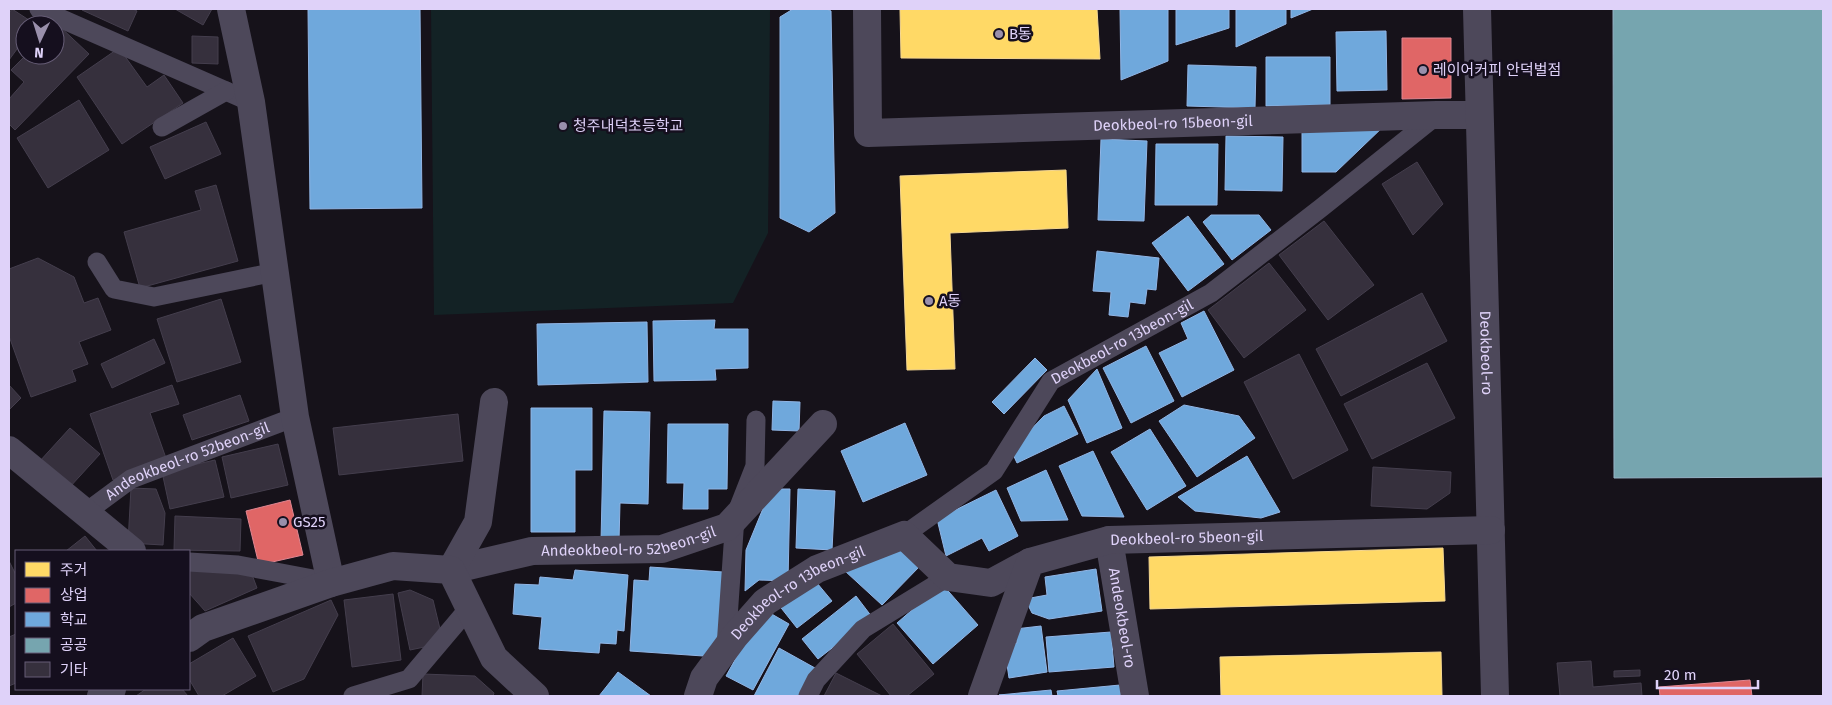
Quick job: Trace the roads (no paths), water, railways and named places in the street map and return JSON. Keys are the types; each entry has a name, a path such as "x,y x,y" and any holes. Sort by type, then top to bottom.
{"street":[{"path":"231,9 251,102 295,417 331,583"},
{"name":"Deokbeol-ro 15beon-gil","path":"867,9 868,133 1478,115"},
{"name":"Deokbeol-ro","path":"1477,9 1478,115 1495,696"},
{"path":"494,402 478,522 451,570 494,658 535,696"},
{"name":"Andeokbeol-ro 52beon-gil","path":"194,626 331,583 393,566 451,570 532,551 662,549 726,527 822,424"},
{"path":"9,450 131,550"},
{"name":"Deokbeol-ro 5beon-gil","path":"948,577 991,583 1030,562 1109,540 1491,530"},
{"path":"904,534 948,577"},
{"name":"Deokbeol-ro 13beon-gil","path":"698,696 704,678 735,636 765,602 817,569 904,534"},
{"name":"Andeokbeol-ro","path":"1109,540 1135,696"},
{"path":"982,696 1030,562"}],"lane":[{"path":"39,9 251,102"},
{"path":"162,127 226,91"},
{"name":"Deokbeol-ro 13beon-gil","path":"904,534 994,471 1051,381 1211,293 1437,115"},
{"path":"97,262 114,289 154,297 275,272"},
{"name":"Andeokbeol-ro 52beon-gil","path":"85,514 131,479 295,417"},
{"path":"726,649 735,517 755,466 756,420"},
{"name":"Andeokbeol-ro 52beon-gil","path":"190,562 238,565 331,583"},
{"path":"808,696 816,680 863,629 948,577"},
{"path":"353,696 408,688 469,608"}],"place":[{"name":"B동","path":"999,34"},
{"name":"레이어커피 안덕벌점","path":"1423,70"},
{"name":"청주내덕초등학교","path":"563,126"},
{"name":"A동","path":"929,301"},
{"name":"GS25","path":"283,522"}]}
